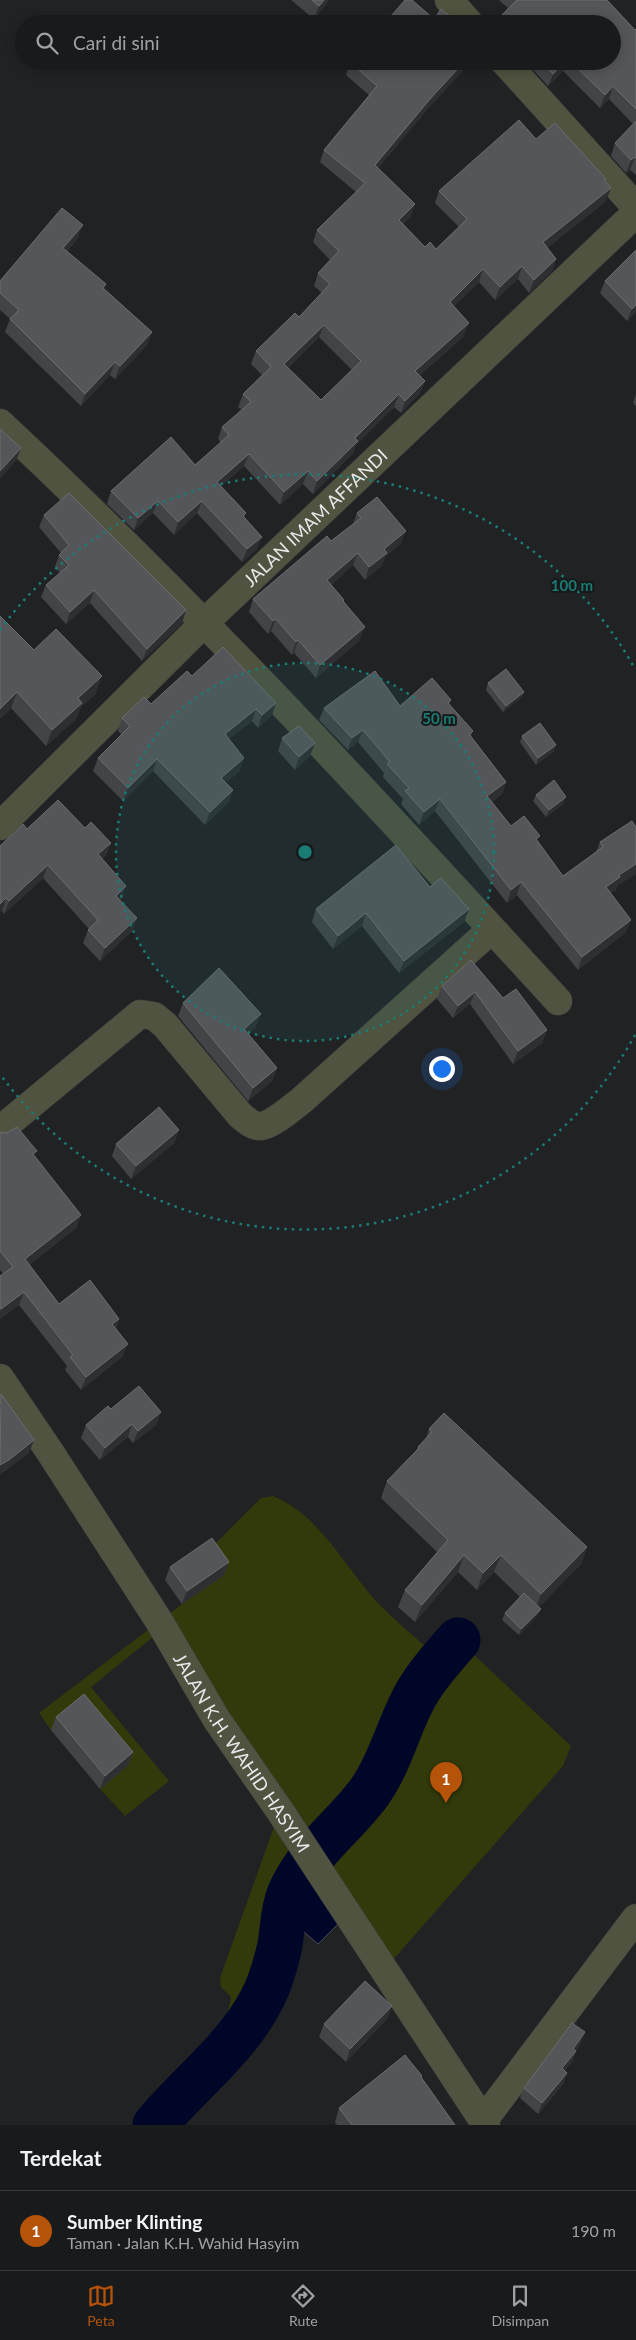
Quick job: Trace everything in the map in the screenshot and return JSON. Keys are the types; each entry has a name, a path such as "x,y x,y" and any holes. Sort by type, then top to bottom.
{"street":[{"path":"449,0 462,15"},
{"path":"512,70 636,207"},
{"name":"JALAN IMAM AFFANDI","path":"0,826 204,623 636,213"},
{"path":"0,424 65,484 328,750 558,1001"},
{"path":"0,1130 140,1014 154,1016 165,1025 240,1115 252,1125 262,1126 273,1121 302,1100 492,929"},
{"name":"JALAN K.H. WAHID HASYIM","path":"0,1378 159,1621 217,1720 311,1858 484,2123"},
{"path":"484,2123 636,1918"}],"green space":[{"path":"273,1496 289,1504 304,1515 329,1542 375,1600 440,1660 458,1640 571,1746 563,1766 384,1970 305,1865 287,1904 278,1954 270,1981 248,2022 242,2027 236,2028 230,2027 227,2024 226,2016 231,1997 221,1987 220,1978 280,1810 163,1629 91,1687 169,1781 125,1816 100,1789 128,1765 79,1707 51,1730 39,1713 182,1604 224,1575 208,1551 261,1498"}],"water":[{"path":"309,1876 339,1923 318,1944 296,1925 295,1904 297,1893"}],"building":[{"path":"312,0 324,0 319,6"},
{"path":"405,0 412,0 429,15 392,15"},
{"path":"517,0 607,0 621,15 502,15"},
{"path":"441,9 449,15 437,15"},
{"path":"621,15 636,29 636,109 613,86 605,95 579,70 621,70"},
{"path":"359,70 457,70 375,165 415,204 399,220 425,247 430,242 436,249 467,219 439,191 519,120 536,139 555,123 606,179 604,180 611,188 543,242 556,259 534,280 522,266 500,287 483,269 450,302 469,323 415,371 425,381 405,401 399,394 355,438 358,441 317,481 308,471 284,492 249,454 217,482 246,513 243,516 262,537 247,549 202,501 178,522 158,501 138,518 111,491 171,437 195,465 229,435 222,427 251,402 243,394 271,367 256,351 295,313 299,317 330,284 318,273 339,251 317,230 365,183 324,150 377,86","holes":["324,325 361,361 321,400 284,364"]},
{"path":"636,121 636,158 631,160 615,143"},
{"path":"62,208 83,225 63,248 106,284 103,288 152,332 120,366 115,362 85,394 10,319 19,310 0,293 0,281"},
{"path":"636,250 636,305 632,309 605,281"},
{"path":"0,429 21,448 0,471"},
{"path":"69,493 186,610 147,649 94,590 70,612 46,585 69,565 59,555 69,545 44,515"},
{"path":"377,497 406,531 384,549 387,553 369,567 358,553 327,580 365,627 320,665 298,640 296,642 276,619 273,621 253,599 327,536 331,541 361,518 357,513"},
{"path":"0,616 34,650 56,629 102,676 78,698 82,703 52,730 17,692 0,709"},
{"path":"223,647 276,703 262,715 256,709 225,734 244,758 221,778 233,790 210,812 157,759 128,788 98,758 130,726 122,718 144,697 151,704 187,671 192,676"},
{"path":"506,669 524,692 506,706 488,683"},
{"path":"375,671 400,706 432,678 451,700 448,703 473,731 469,734 506,782 487,796 511,826 524,816 540,836 536,839 563,876 603,847 600,842 632,821 636,827 636,864 619,875 620,877 606,887 631,920 582,957 521,882 511,890 440,799 424,812 405,791 409,788 387,764 390,762 363,730 352,738 324,708"},
{"path":"540,723 556,745 538,758 522,736"},
{"path":"299,726 315,743 299,757 282,738"},
{"path":"554,780 566,797 549,810 536,795"},
{"path":"58,800 85,828 91,822 111,843 98,854 126,886 116,896 137,918 105,948 88,930 98,920 48,865 9,901 6,898 0,904 0,846 23,824 27,829"},
{"path":"396,845 430,887 441,878 469,909 404,961 366,913 338,936 316,909"},
{"path":"471,960 503,998 516,989 547,1030 518,1051 475,992 458,1006 442,986"},
{"path":"219,968 261,1014 244,1029 277,1068 253,1088 183,1003"},
{"path":"159,1107 179,1130 136,1166 116,1144"},
{"path":"17,1127 37,1151 33,1154 81,1215 25,1259 59,1304 90,1280 119,1319 112,1324 128,1344 86,1377 70,1357 73,1355 24,1292 1,1309 0,1307 0,1276 13,1267 0,1251 0,1132 7,1133"},
{"path":"139,1386 161,1412 138,1431 132,1424 105,1448 86,1425 108,1406 111,1409"},
{"path":"1,1394 34,1440 0,1465"},
{"path":"444,1413 587,1547 541,1594 501,1555 483,1573 464,1555 422,1605 405,1590 448,1540 387,1481 419,1448 432,1432 429,1429"},
{"path":"212,1538 229,1562 187,1591 170,1567"},
{"path":"524,1593 541,1609 521,1629 505,1613"},
{"path":"84,1694 133,1752 105,1776 56,1717"},
{"path":"365,1981 392,2006 350,2049 324,2024"},
{"path":"572,2023 585,2032 573,2049 576,2051 562,2068 567,2073 542,2103 524,2088"},
{"path":"405,2055 422,2076 455,2125 352,2125 339,2108"}],"waterway":[{"path":"155,2125 212,2065 252,2017 265,1993 273,1972 280,1945 285,1907 293,1886 310,1860 371,1790 383,1770 415,1695 432,1670 458,1640"}],"place":[{"name":"Sumber Klinting","path":"446,1803"}]}
